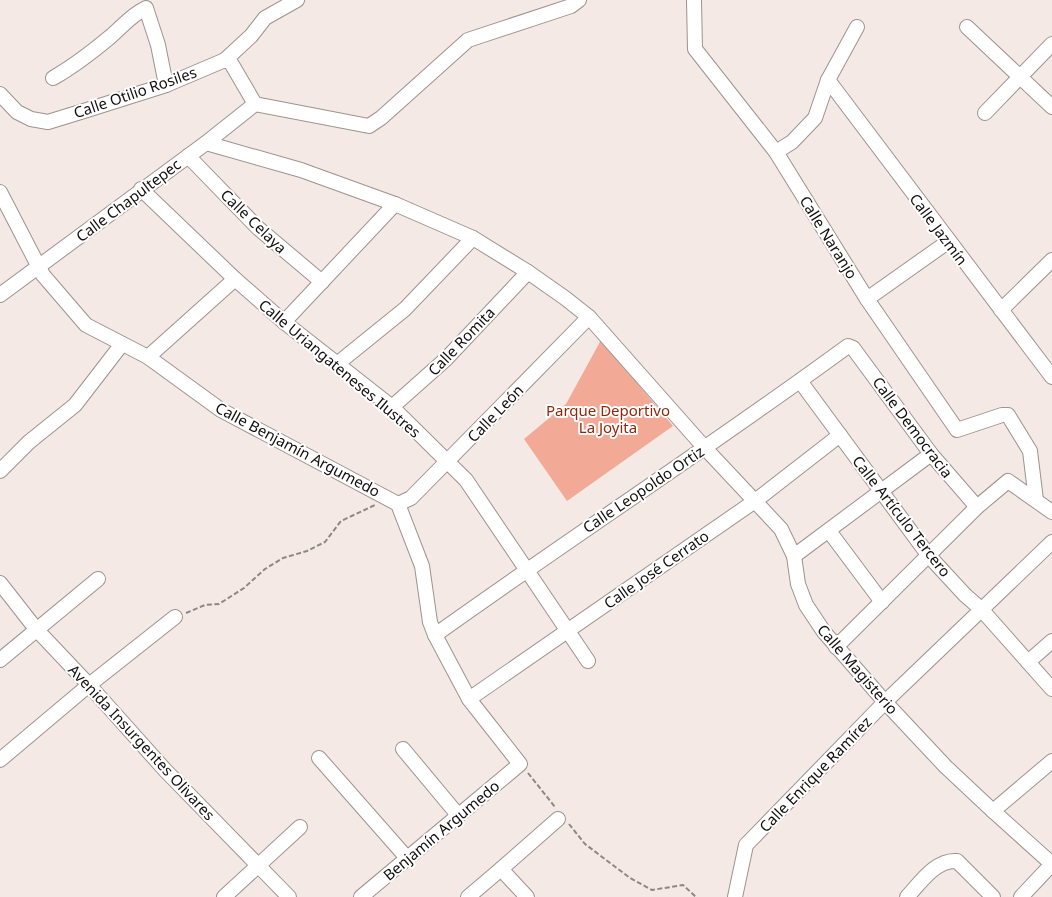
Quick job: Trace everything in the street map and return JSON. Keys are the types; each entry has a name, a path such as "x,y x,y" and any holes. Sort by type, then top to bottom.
{"street":[{"name":"Calle Otilio Rosiles","path":"0,94 17,112 31,119 48,122 166,85 225,60 251,36 265,18 297,0"},
{"path":"225,60 231,62 255,104 369,126 381,118 468,40 571,6 579,0"},
{"name":"Calle Naranjo","path":"694,0 695,50 776,152 867,299 957,430 1002,415 1008,415 1030,451 1036,500"},
{"path":"53,78 80,62 112,36 136,12 146,8 158,46 166,85"},
{"path":"967,26 1019,78 1052,107"},
{"path":"776,152 792,142 815,118 828,80 857,27"},
{"path":"985,112 1052,44"},
{"name":"Calle Jazmín","path":"828,80 1052,377"},
{"name":"Calle Chapultepec","path":"0,295 141,189 206,143 255,104"},
{"name":"Calle Magisterio","path":"206,143 300,170 395,204 473,238 528,272 589,317 704,447 781,529 794,556 798,584 806,606 836,647 946,766 1052,864"},
{"name":"Calle Celaya","path":"188,156 258,228 322,282"},
{"name":"Calle Uriangateneses Ilustres","path":"141,189 235,279 284,322 392,407 466,480 588,661"},
{"name":"Calle Benjamín Argumedo","path":"0,192 43,275 86,324 148,357 221,410 398,504 422,566 430,622 436,635 469,699 520,764"},
{"path":"284,322 395,204"},
{"path":"337,364 405,309 473,238"},
{"path":"867,299 949,241"},
{"path":"1001,310 1052,260"},
{"name":"Calle Romita","path":"392,407 446,359 528,272"},
{"path":"148,357 235,279"},
{"name":"Calle León","path":"398,504 411,498 589,317"},
{"path":"0,470 29,442 75,405 122,344"},
{"name":"Calle Leopoldo Ortiz","path":"436,635 525,570 848,346 851,346"},
{"name":"Calle Democracia","path":"851,346 931,454 977,507"},
{"name":"Calle Artículo Tercero","path":"800,381 929,556 965,595 981,609 1052,689"},
{"name":"Calle José Cerrato","path":"469,699 755,501 840,435"},
{"path":"794,556 931,454"},
{"path":"836,647 977,507 1008,481 1052,512"},
{"path":"829,531 882,602"},
{"name":"Calle Enrique Ramírez","path":"734,897 746,844 885,702 1052,542"},
{"path":"0,660 98,579"},
{"name":"Avenida Insurgentes Olivares","path":"0,583 36,629 89,685 164,770 289,897"},
{"path":"0,760 89,685 175,617"},
{"path":"1028,662 1052,641"},
{"path":"403,749 458,815"},
{"path":"319,758 407,858"},
{"path":"993,811 1052,761"},
{"name":"Benjamín Argumedo","path":"361,897 520,764"},
{"path":"468,897 561,817"},
{"path":"224,897 300,827"},
{"path":"907,897 940,864 949,860 957,861 993,897"},
{"path":"1021,897 1052,864"},
{"path":"501,869 527,897"}],"path":[{"path":"175,617 205,605 219,604 244,588 265,569 283,558 307,551 326,542 341,521 375,505 385,496"},
{"path":"520,764 561,817 585,844 630,878 652,890 683,885 696,897"}],"green space":[{"name":"Parque Deportivo La Joyita","path":"601,340 673,426 567,501 524,439 566,404"}]}
